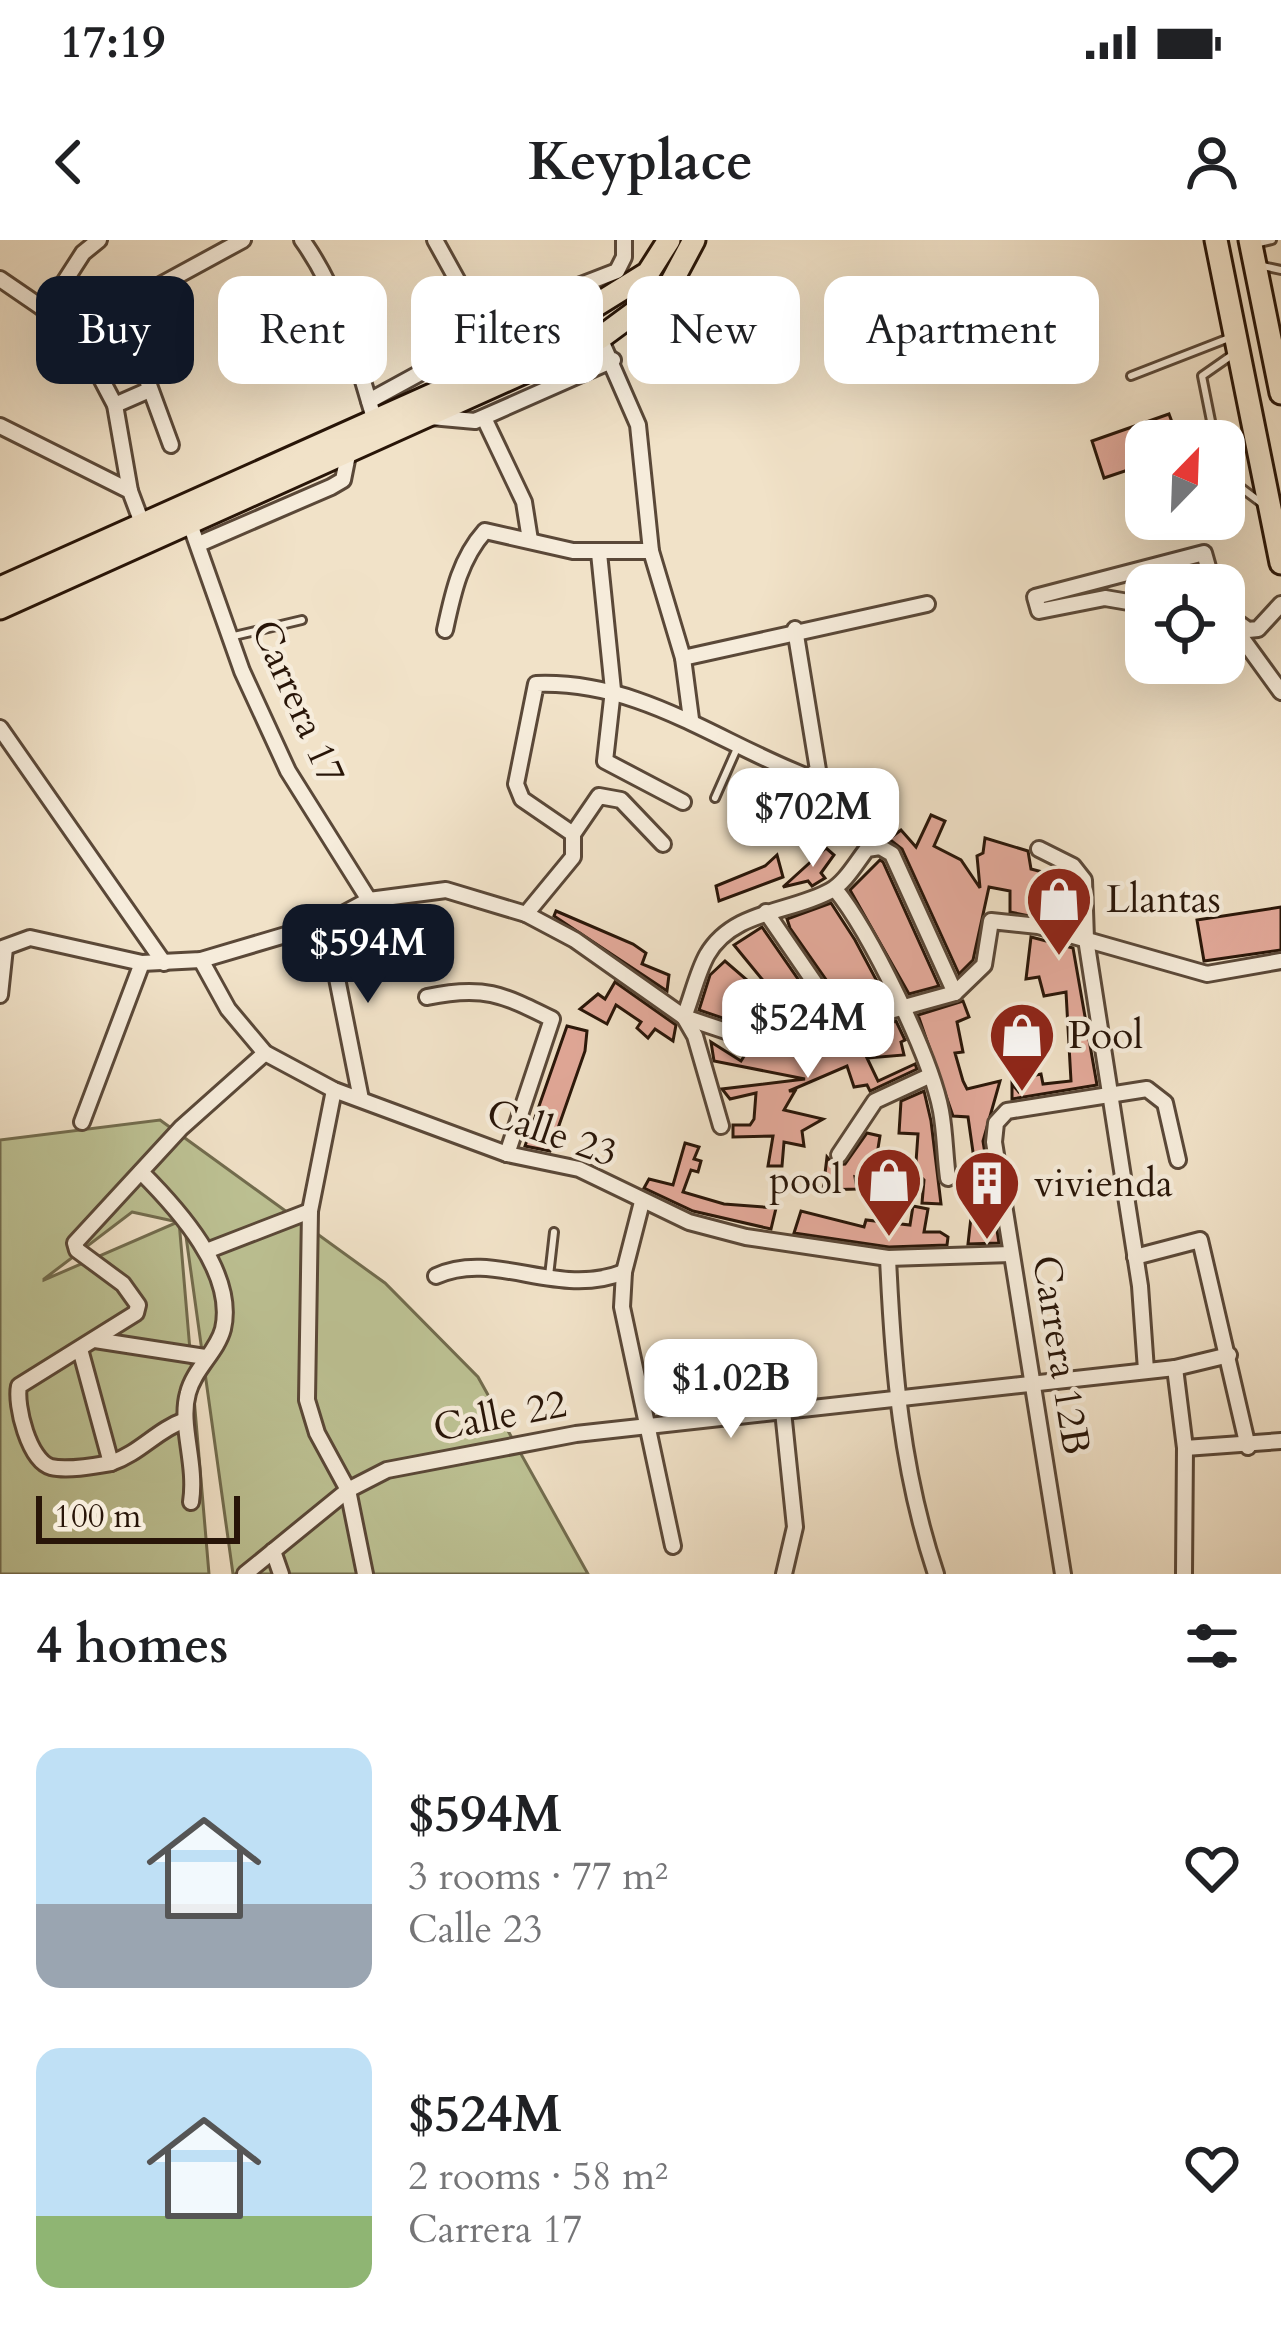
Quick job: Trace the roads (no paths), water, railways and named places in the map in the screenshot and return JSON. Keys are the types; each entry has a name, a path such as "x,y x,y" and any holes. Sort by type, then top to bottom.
{"highway":[{"path":"603,301 648,273 669,240"},
{"path":"603,335 669,287 694,240"},
{"path":"1216,240 1281,563"},
{"path":"1257,248 1280,385"},
{"path":"0,588 372,410 444,384"},
{"path":"0,608 497,384"}],"street":[{"path":"64,276 80,247 99,240"},
{"path":"177,276 243,240"},
{"path":"302,240 323,269 345,320 372,410 411,382"},
{"path":"435,240 454,276"},
{"path":"600,276 621,266 624,240"},
{"path":"0,279 36,305"},
{"path":"603,344 638,425 651,551 683,658 692,719"},
{"path":"426,416 455,423 484,418 613,360"},
{"path":"104,384 115,405 130,491 142,523"},
{"path":"146,384 171,445"},
{"path":"115,405 147,391"},
{"path":"484,418 524,502 530,540"},
{"path":"0,426 130,491"},
{"path":"199,544 343,480 350,450"},
{"name":"Carrera 17","path":"190,521 230,637 288,771 369,900"},
{"path":"445,630 457,578 470,549 485,531 599,554 651,551"},
{"path":"1153,564 1204,553 1207,564"},
{"path":"599,554 613,690 605,761 683,802"},
{"path":"1125,570 1035,597 1039,611 1125,601"},
{"path":"1116,572 1122,600"},
{"path":"683,658 795,629 927,604"},
{"path":"1281,604 1268,623 1246,635 1281,692"},
{"path":"573,834 521,799 516,784 530,693 536,684 613,690 692,719 808,777 818,770 795,629"},
{"path":"0,728 6,751 164,963"},
{"path":"526,914 573,857 573,834 603,795 621,800 663,844"},
{"path":"684,1017 709,952 766,911 835,890 867,849 880,847 892,854 956,993"},
{"path":"1039,849 1073,866 1084,880 1086,939 1136,1257 1146,1370"},
{"path":"0,994 3,949 30,938 142,963 201,960 326,923 369,900 446,890 526,914 574,940 684,1017 756,1041 800,1044 843,1024 901,1012 956,993 984,964 991,921 1038,926 1207,974 1281,961"},
{"path":"835,890 861,921 929,1076 940,1108 947,1178"},
{"path":"766,911 843,1024"},
{"path":"326,923 362,1099"},
{"name":"Calle 23","path":"201,960 228,1009 266,1053 334,1090 507,1154 579,1169 642,1202 720,1232 888,1258 1011,1254"},
{"path":"82,1122 142,963"},
{"path":"427,997 472,988 505,995 552,1019 507,1154"},
{"path":"684,1017 695,1036 722,1126"},
{"path":"185,1420 164,1427 141,1449 111,1463 53,1468 42,1462 16,1402 19,1386 136,1313 136,1298 77,1250 75,1243 141,1172 266,1053"},
{"path":"839,1155 875,1101 929,1076"},
{"path":"334,1090 310,1211 308,1400 317,1433 348,1490 365,1574"},
{"path":"1109,1094 1158,1093 1178,1160"},
{"name":"Carrera 12B","path":"1063,1574 994,1142 996,1123 1007,1111 1109,1094"},
{"path":"141,1172 209,1250 224,1326 188,1393 185,1420 196,1469 191,1502"},
{"path":"642,1202 624,1272 622,1307 673,1546"},
{"path":"209,1250 310,1211"},
{"path":"1136,1257 1199,1240 1248,1447"},
{"path":"888,1258 894,1400 916,1514 936,1574"},
{"path":"436,1276 473,1267 548,1281 599,1282 624,1272"},
{"path":"95,1340 205,1358"},
{"path":"80,1349 111,1463"},
{"name":"Calle 22","path":"245,1574 348,1490 387,1470 650,1424 1175,1368 1229,1355"},
{"path":"1175,1368 1185,1448 1184,1574"},
{"path":"782,1411 795,1527 784,1574"},
{"path":"1185,1448 1281,1441"},
{"path":"273,1551 281,1574"}],"lane":[{"path":"1257,248 1281,270"},
{"path":"1131,376 1239,342"},
{"path":"1211,420 1202,376 1239,342"},
{"path":"1245,491 1270,509"},
{"path":"230,637 302,620"},
{"path":"715,798 740,743"},
{"path":"548,1281 554,1232"}],"place":[{"name":"Llantas","path":"1059,958"},
{"name":"Pool","path":"1022,1094"},
{"name":"pool","path":"889,1239"},
{"name":"vivienda","path":"987,1242"}]}
